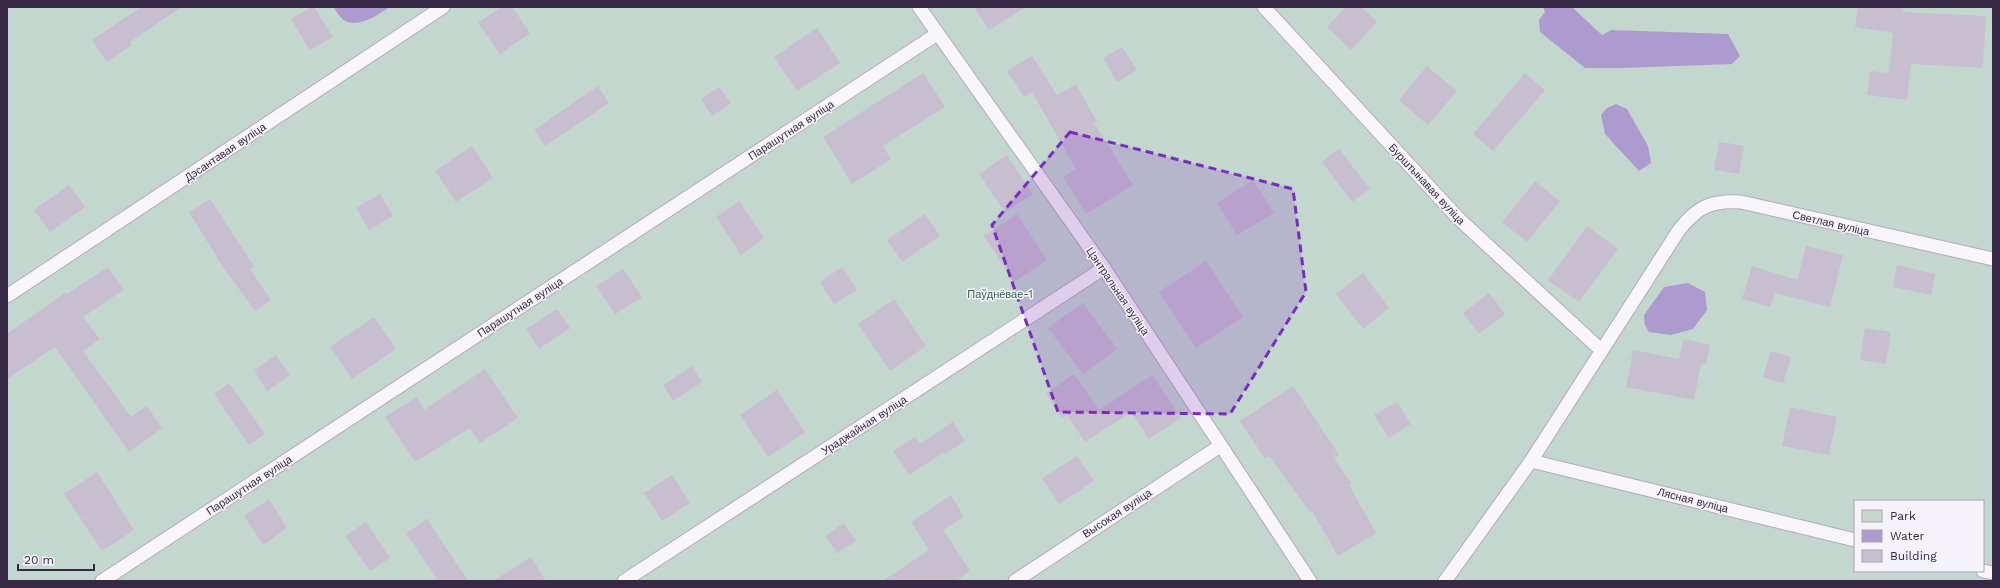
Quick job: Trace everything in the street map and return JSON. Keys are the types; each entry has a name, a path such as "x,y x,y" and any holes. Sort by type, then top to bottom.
{"lane":[{"name":"Дэсантавая вуліца","path":"7,296 443,7"},
{"name":"Цэнтральная вуліца","path":"919,7 1104,268 1310,581"},
{"name":"Бурштынавая вуліца","path":"1264,7 1458,218 1601,350"},
{"name":"Парашутная вуліца","path":"102,581 937,34"},
{"name":"Светлая вуліца","path":"1445,581 1531,461 1679,230 1694,213 1704,206 1715,202 1741,202 1993,259"},
{"name":"Ураджайная вуліца","path":"624,581 1104,268"},
{"name":"Высокая вуліца","path":"1015,581 1220,446"},
{"name":"Лясная вуліца","path":"1531,461 1854,540"}],"highlighted area":[{"path":"1070,132 1293,189 1306,292 1230,414 1058,412 992,225"}],"green space":[{"name":"Паўднёвае-1","path":"7,7 1993,7 1993,581 7,581"}],"water":[{"path":"334,7 390,7 367,20 352,23 339,16"},
{"path":"1543,7 1572,7 1602,35 1611,30 1728,34 1740,56 1732,64 1585,68 1540,32 1539,20 1545,12"},
{"path":"1616,104 1627,109 1648,146 1651,163 1639,171 1605,134 1601,115 1607,108"},
{"path":"1688,283 1705,292 1707,310 1693,329 1671,335 1649,332 1645,325 1644,315 1664,287"}],"building":[{"path":"141,7 181,7 130,42 132,45 107,62 92,40"},
{"path":"311,7 314,7 333,37 310,50 291,19"},
{"path":"501,7 512,7 530,33 500,54 478,23"},
{"path":"974,7 1026,7 989,30"},
{"path":"1346,7 1361,7 1377,22 1351,50 1327,27"},
{"path":"1858,7 1904,7 1903,12 1986,16 1983,68 1911,64 1907,100 1867,95 1870,71 1889,73 1893,33 1855,27"},
{"path":"817,28 840,63 797,91 774,57"},
{"path":"1122,47 1137,70 1117,82 1103,58"},
{"path":"1032,56 1057,95 1076,84 1097,122 1094,123 1133,185 1086,214 1063,177 1076,169 1032,92 1024,97 1007,71"},
{"path":"1427,66 1457,91 1428,125 1399,100"},
{"path":"923,73 945,107 883,146 891,159 852,184 823,137"},
{"path":"1525,73 1545,90 1493,151 1473,134"},
{"path":"598,86 609,103 545,146 534,130"},
{"path":"719,87 731,103 712,116 701,99"},
{"path":"1719,142 1744,146 1739,174 1714,170"},
{"path":"472,146 493,178 456,202 435,171"},
{"path":"1339,149 1370,189 1352,202 1322,162"},
{"path":"1007,155 1033,194 1005,212 979,174"},
{"path":"1253,180 1274,213 1237,235 1217,203"},
{"path":"1535,181 1560,201 1527,242 1502,222"},
{"path":"69,185 85,207 50,232 34,210"},
{"path":"380,194 393,216 369,230 356,208"},
{"path":"210,199 254,266 250,269 271,300 255,311 223,267 189,212"},
{"path":"739,201 764,238 741,255 716,217"},
{"path":"925,214 940,236 902,262 887,240"},
{"path":"1017,214 1047,260 1014,282 984,236"},
{"path":"1587,226 1618,249 1579,302 1548,280"},
{"path":"1806,246 1843,255 1830,307 1775,293 1770,307 1742,299 1752,266 1797,280"},
{"path":"1206,261 1243,317 1196,348 1159,292"},
{"path":"1897,265 1935,274 1931,295 1893,287"},
{"path":"108,267 124,290 83,317 100,339 83,351 131,417 147,406 162,428 129,452 55,347 7,379 7,334 66,292 67,294"},
{"path":"842,267 857,290 834,304 820,282"},
{"path":"623,269 642,297 615,314 596,286"},
{"path":"1363,273 1389,308 1363,329 1336,294"},
{"path":"1489,293 1505,314 1479,334 1463,313"},
{"path":"894,299 926,346 890,371 858,324"},
{"path":"1083,303 1117,349 1083,374 1048,328"},
{"path":"557,309 570,328 539,349 526,329"},
{"path":"374,317 396,349 352,379 330,347"},
{"path":"1865,328 1891,332 1886,364 1860,360"},
{"path":"1684,339 1710,345 1706,364 1701,363 1694,400 1626,387 1633,350 1679,359"},
{"path":"1771,351 1791,357 1783,383 1763,377"},
{"path":"276,355 290,375 267,391 254,370"},
{"path":"692,366 702,382 673,401 663,385"},
{"path":"485,369 518,418 480,443 470,428 415,462 385,417 417,397 424,410"},
{"path":"1074,374 1099,410 1152,375 1181,418 1149,439 1131,412 1085,442 1067,415 1062,418 1046,393"},
{"path":"229,383 265,434 249,445 214,394"},
{"path":"1293,386 1339,455 1334,458 1351,483 1349,485 1376,533 1338,556 1312,511 1310,512 1269,456 1265,459 1240,421"},
{"path":"777,390 805,432 768,457 740,415"},
{"path":"1397,402 1411,424 1389,438 1374,415"},
{"path":"1790,407 1837,417 1829,455 1782,446"},
{"path":"953,422 965,441 945,454 944,452 909,475 893,451 915,437 920,444"},
{"path":"1077,456 1094,481 1059,504 1042,478"},
{"path":"97,472 134,530 102,551 64,494"},
{"path":"672,475 690,503 662,521 644,493"},
{"path":"951,495 964,517 943,530 970,571 956,581 883,581 929,550 911,522"},
{"path":"269,499 287,528 263,545 244,516"},
{"path":"427,519 468,581 438,581 406,533"},
{"path":"366,522 390,558 370,571 345,536"},
{"path":"844,523 856,541 837,553 825,536"},
{"path":"531,557 546,581 493,581"}]}
